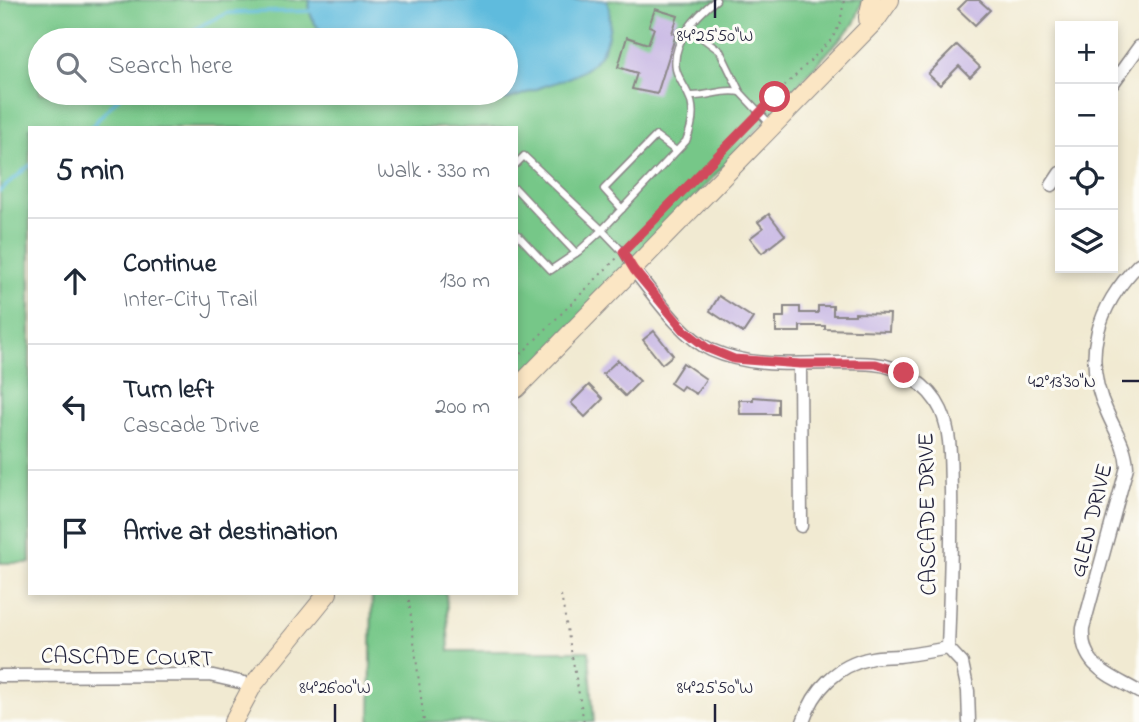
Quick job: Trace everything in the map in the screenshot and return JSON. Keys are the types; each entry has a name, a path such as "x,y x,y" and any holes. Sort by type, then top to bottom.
{"main road":[{"path":"869,26 872,0"},
{"path":"518,388 773,128 876,20 890,0"},
{"path":"233,722 253,685 326,595"}],"street":[{"path":"1118,76 1139,47"},
{"path":"1052,185 1055,180"},
{"name":"GLEN DRIVE","path":"1139,264 1110,302 1097,330 1094,345 1095,379 1126,454 1127,467 1082,640 1087,656 1097,668 1139,692"},
{"name":"CASCADE DRIVE","path":"634,270 684,330 707,348 734,359 800,364 876,364 904,373 929,392 941,409 950,445 952,535 948,648"},
{"path":"800,364 800,526"},
{"path":"803,722 812,698 830,676 853,663 872,657 901,656 948,648 962,663 968,691 969,722"},
{"name":"CASCADE COURT","path":"0,676 209,675 253,685"}],"lane":[{"path":"518,235 551,270 602,230 686,141 691,130 693,112 690,96 681,83 676,67 684,34 702,10 716,0"},
{"path":"689,28 720,51 740,92 773,128"},
{"path":"690,96 704,97 733,90 740,92"},
{"path":"622,209 604,189 656,136 676,151"},
{"path":"518,162 524,156 602,230 623,252 634,270"},
{"path":"518,191 576,253"}],"path":[{"path":"518,357 832,39 840,24 844,0"},
{"path":"561,594 584,722"},
{"path":"408,595 424,722"}],"green space":[{"path":"0,0 863,0 854,24 518,390 518,126 28,126 28,563 0,563"},
{"path":"372,595 446,595 449,651 589,651 594,722 370,722"}],"water":[{"path":"310,0 607,0 610,18 608,37 600,55 587,68 518,95 518,28 319,28 310,12"}],"building":[{"path":"967,0 979,0 990,10 975,25 958,9"},
{"path":"655,9 678,16 672,33 676,34 657,94 632,89 637,73 618,67 627,37 648,44 654,28 649,26"},
{"path":"957,45 980,67 970,77 959,66 940,85 928,74"},
{"path":"769,214 785,235 762,253 750,238 763,228 758,222"},
{"path":"719,296 753,318 743,333 710,311"},
{"path":"818,306 833,306 833,315 890,314 889,331 800,326 800,332 776,332 776,317 784,317 784,307 800,307 800,313 818,313"},
{"path":"654,331 673,355 662,364 643,340"},
{"path":"618,360 640,381 625,396 603,374"},
{"path":"683,363 706,379 696,394 683,386 680,390 670,383"},
{"path":"589,385 603,399 585,417 571,403"},
{"path":"753,397 778,399 778,414 740,414 739,400 753,400"}],"waterway":[{"path":"198,28 228,13 313,11"},
{"path":"92,126 112,105"},
{"path":"0,191 28,167"}],"route":[{"path":"775,97 623,252 634,270 684,330 707,348 734,359 760,363 876,364 904,373"}]}
